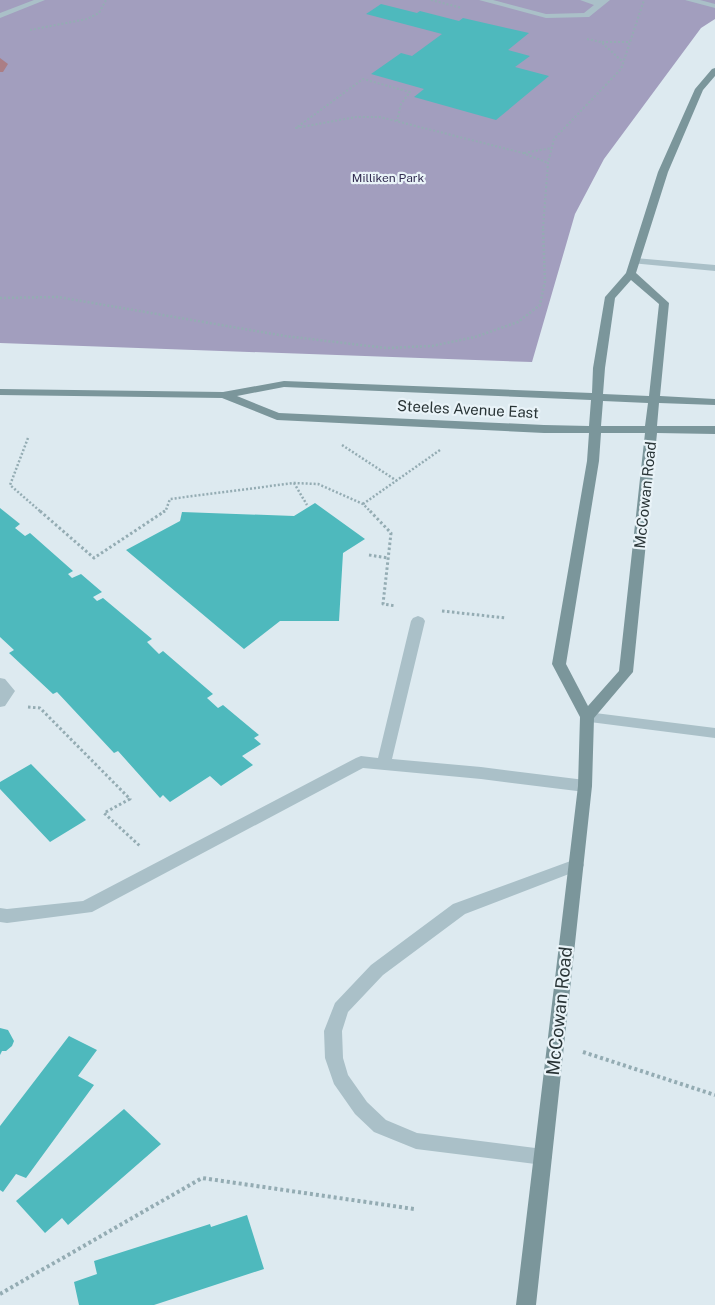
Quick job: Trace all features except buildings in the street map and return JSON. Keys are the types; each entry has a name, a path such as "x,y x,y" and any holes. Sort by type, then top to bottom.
{"main road":[{"name":"McCowan Road","path":"526,1305 585,786 586,717 559,664 593,461 599,368 610,297 631,274 663,172 699,89 715,71"},
{"name":"McCowan Road","path":"586,717 626,672 664,303 631,274"},
{"name":"Steeles Avenue East","path":"0,392 223,395 284,384 715,402"},
{"name":"Steeles Avenue East","path":"223,395 277,416 534,428 715,430"}],"lane":[{"path":"0,16 41,0"},
{"path":"483,0 546,16 586,15 603,2"},
{"path":"584,0 603,2"},
{"path":"689,0 715,6"},
{"path":"635,260 715,268"},
{"path":"384,764 418,621"},
{"path":"0,683 8,691 0,702"},
{"path":"586,717 715,733"},
{"path":"0,915 7,916 86,907 361,762 585,786"},
{"path":"543,1157 416,1141 380,1126 361,1108 340,1078 334,1058 334,1031 341,1008 377,970 459,909 576,865"}],"path":[{"path":"26,31 87,19 99,13 106,0"},
{"path":"0,298 58,297 285,336 386,348 432,346 475,337 518,322 540,305 545,281 543,218 548,163 554,139 621,69 644,0"},
{"path":"601,42 630,42"},
{"path":"397,121 401,104 410,92 363,79 296,128 356,117 380,117 523,153 548,163"},
{"path":"523,153 552,148"},
{"path":"28,438 10,485 94,558 166,510 170,498 294,482 318,484 363,504 391,533 383,604 402,606"},
{"path":"342,445 397,481"},
{"path":"363,504 440,450"},
{"path":"294,482 307,505"},
{"path":"369,556 388,558"},
{"path":"440,610 506,618"},
{"path":"24,706 40,708 130,799 104,813 162,867"},
{"path":"556,1043 715,1095"},
{"path":"0,1294 202,1178 414,1209"}],"green space":[{"name":"Milliken Park","path":"0,0 715,0 715,19 701,28 604,159 575,214 532,362 0,343"}],"waterway":[{"path":"0,60 4,64 0,70"}]}
